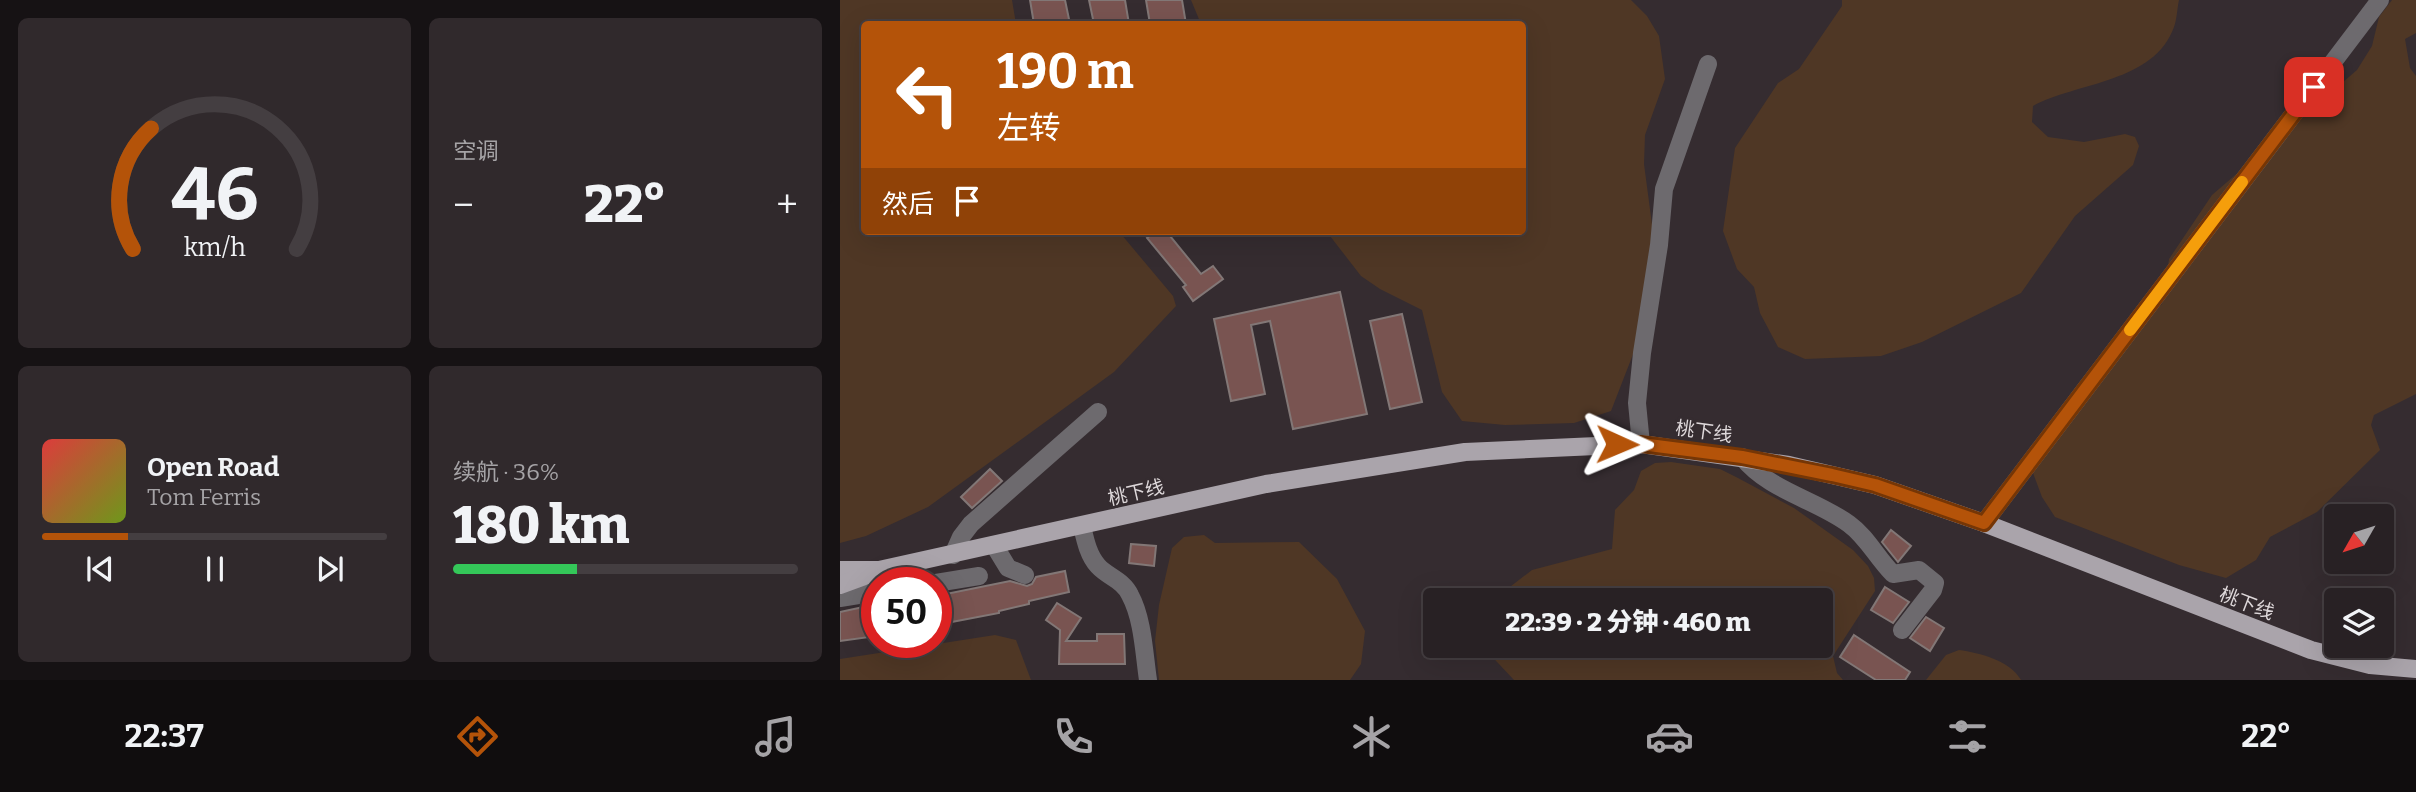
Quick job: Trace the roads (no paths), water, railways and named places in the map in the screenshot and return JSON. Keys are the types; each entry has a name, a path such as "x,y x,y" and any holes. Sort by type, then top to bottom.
{"main road":[{"name":"桃下线","path":"894,567 1266,484 1465,452 1641,444 1742,457 1875,485 1984,523 2311,650 2405,672"},
{"path":"840,570 861,570"},
{"path":"840,584 861,576"}],"street":[{"path":"1984,523 2380,0"},
{"path":"1641,444 1637,403 1664,189 1708,64"},
{"path":"953,555 961,537 971,524 1098,412"},
{"path":"1742,457 1756,473 1849,524 1893,574 1919,570 1934,580 1936,583 1933,590 1902,629"},
{"path":"1082,526 1087,547 1098,567 1121,583 1132,600 1148,680"},
{"path":"994,545 1007,568 1025,575"},
{"path":"952,580 979,576"},
{"path":"840,598 861,595"}]}
